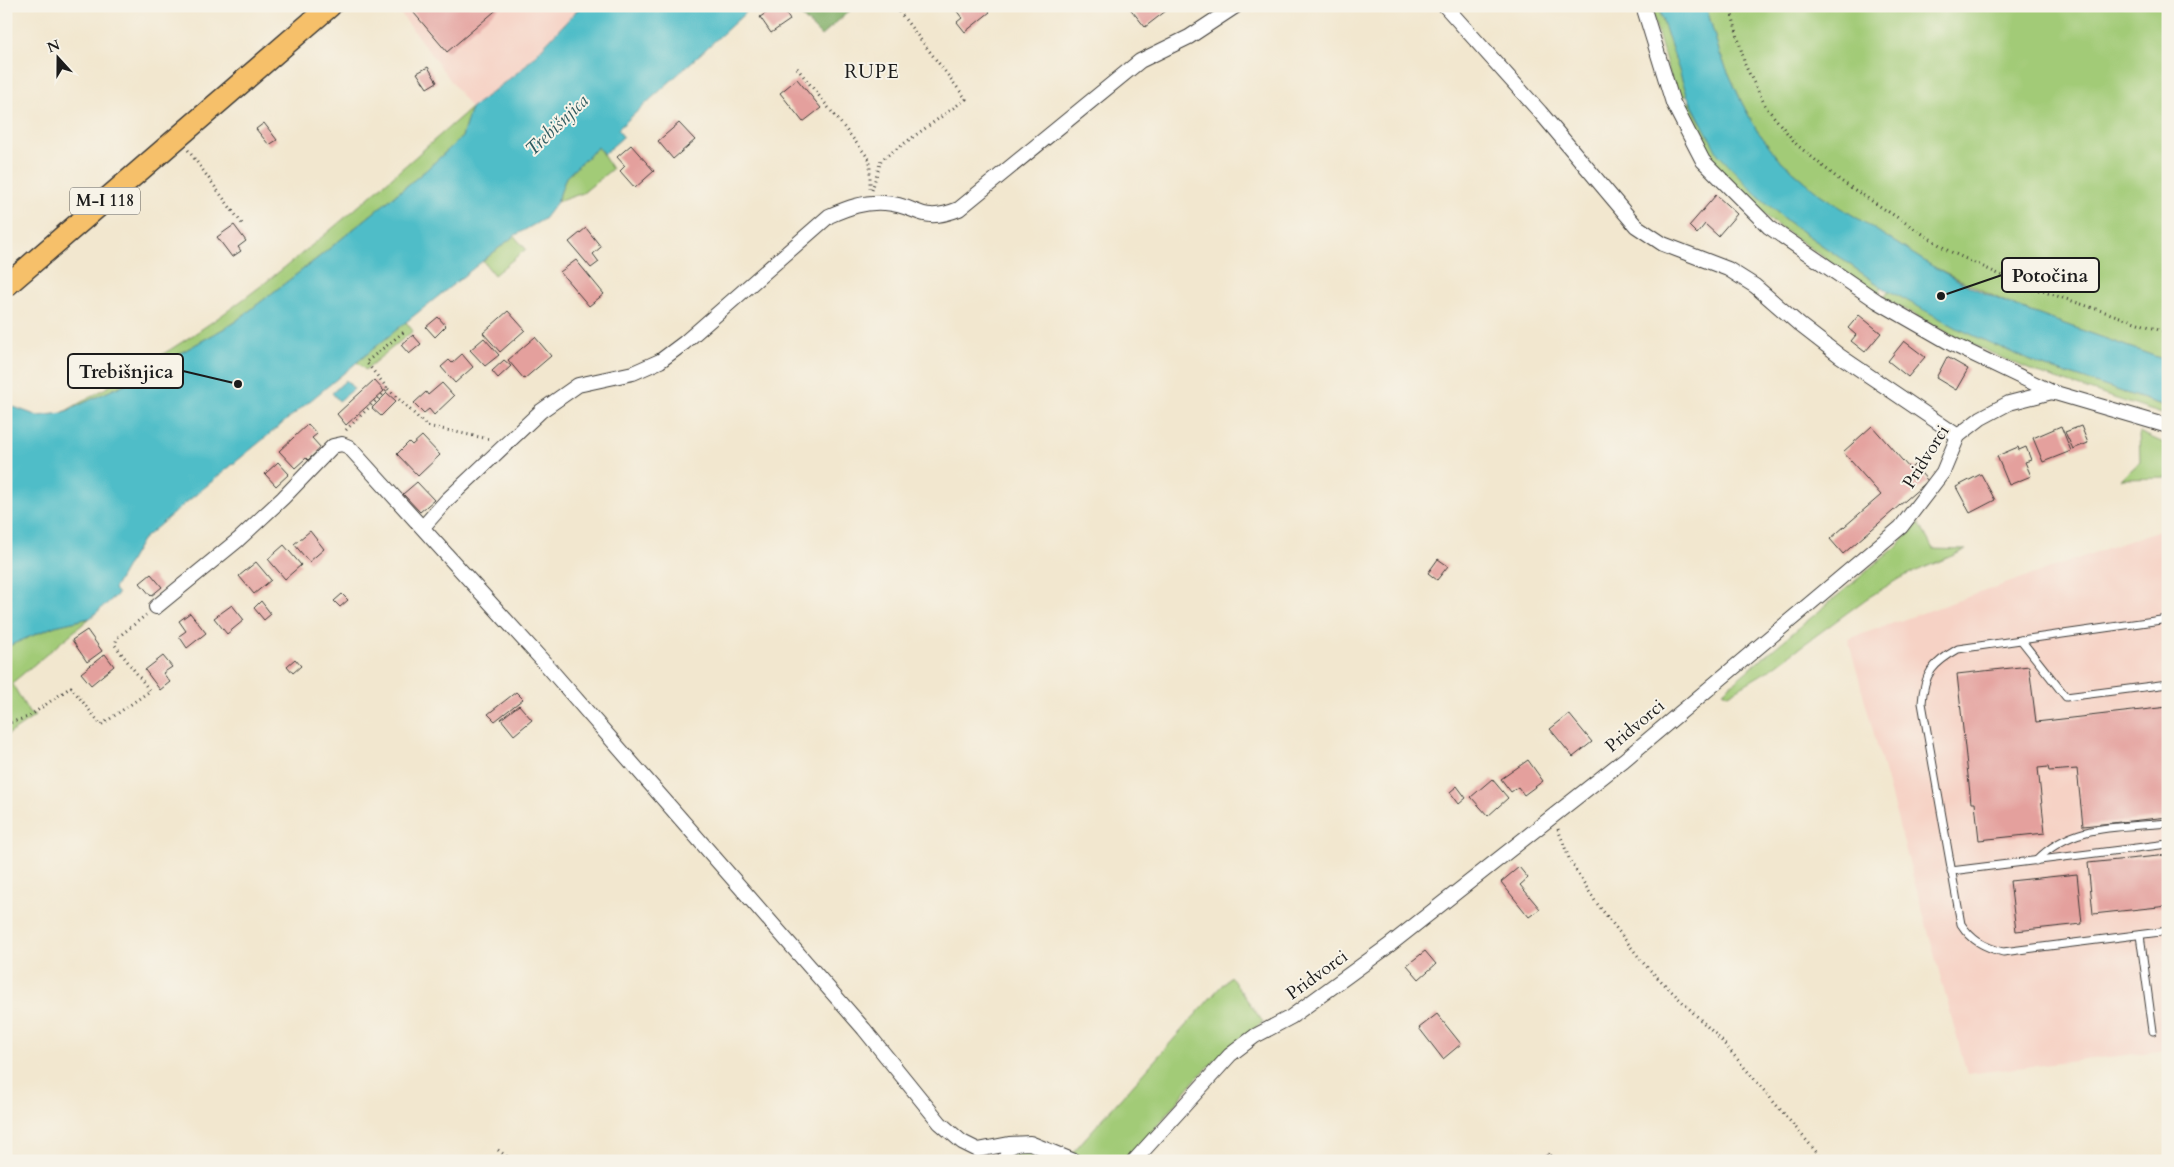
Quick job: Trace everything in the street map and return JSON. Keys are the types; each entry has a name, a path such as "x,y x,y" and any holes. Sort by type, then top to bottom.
{"main road":[{"name":"M-I 118","path":"6,286 330,6"}],"street":[{"path":"423,527 447,500 541,411 578,386 633,373 660,361 729,305 829,216 852,206 868,203 886,203 902,206 923,215 942,216 959,209 1140,61 1189,37 1236,6"},
{"path":"1445,6 1540,112 1636,226 1663,244 1728,269 1755,286 1840,356 1958,436"},
{"path":"1643,6 1672,103 1703,161 1769,227 1886,306 1952,344 2052,392 2168,426"},
{"name":"Pridvorci","path":"1134,1161 1230,1055 1255,1036 1291,1017 1367,962 1553,816 1639,748 1901,527 1943,472 1958,436 1981,418 2009,403 2052,392"},
{"path":"156,607 238,540 283,498 333,446 342,444 348,447 423,527 544,662 864,1029 940,1123 962,1142 978,1150 1009,1144 1030,1144 1074,1161"}],"lane":[{"path":"2168,619 1958,649 1940,659 1929,671 1923,687 1922,703 1961,924 1974,940 1985,948 2003,952 2168,931"},
{"path":"2021,640 2066,697 2168,684"},
{"path":"2036,861 2056,843 2082,832 2168,822"},
{"path":"1951,872 2168,844"},
{"path":"2140,935 2152,1031"},
{"path":"998,1161 1004,1153 1030,1144"}],"path":[{"path":"868,203 881,160 966,99 895,6"},
{"path":"1730,6 1745,65 1766,107 1797,145 1841,181 1894,217 1957,255 2018,283 2168,334"},
{"path":"797,68 870,160 871,180 868,203"},
{"path":"179,137 244,225"},
{"path":"405,331 366,362 388,389 426,426 507,443"},
{"path":"342,444 345,431 388,389"},
{"path":"6,724 28,717 72,687 101,725 150,691 115,645 117,638 156,607"},
{"path":"1553,816 1570,861 1601,908 1645,965 1721,1040 1824,1161"},
{"path":"498,1150 512,1161"}],"shaded area":[{"path":"395,6 581,6 522,69 471,108"},
{"path":"2168,527 2168,1050 1967,1074 1848,639"}],"green space":[{"path":"792,6 855,6 821,36"},
{"path":"1650,6 1658,6 1687,95 1677,99"},
{"path":"1706,6 2168,6 2168,361 2014,306 1932,266 1821,195 1779,159 1756,129 1720,54"},
{"path":"1690,102 1700,121 1755,193 1787,221 1882,287 1878,295 1771,221 1708,157 1681,105"},
{"path":"471,108 462,137 425,171 319,257 232,324 127,383 62,413 127,376 213,322 264,284 383,185"},
{"path":"598,147 612,169 583,193 557,202 566,177"},
{"path":"514,236 526,249 494,275 483,261"},
{"path":"1889,290 1959,329 2040,365 2168,407 2168,416 2035,372 1955,337 1884,298"},
{"path":"406,322 413,331 365,370 357,362"},
{"path":"2139,432 2168,445 2168,478 2121,479 2140,462"},
{"path":"1919,523 1933,549 1966,550 1900,578 1866,599 1769,670 1729,694 1723,691 1896,547"},
{"path":"90,618 12,683 29,713 35,716 6,736 6,647 55,626"},
{"path":"1230,976 1263,1022 1229,1047 1194,1081 1132,1155 1124,1161 1089,1161 1072,1153"},
{"path":"1023,1149 1033,1149 1066,1161 1005,1161"}],"water":[{"path":"581,6 749,6 743,15 618,129 623,137 604,154 598,147 566,177 557,202 544,219 514,236 406,322 142,540 114,589 118,594 90,618 55,626 6,647 6,404 38,416 62,413 127,383 232,324 319,257 425,171 462,137 471,108 522,69"},
{"path":"1658,6 1706,6 1720,54 1756,129 1779,159 1821,195 1932,266 1973,288 2014,306 2168,361 2168,407 2040,365 1959,329 1882,287 1787,221 1755,193 1718,154 1687,95"},
{"path":"346,380 354,389 339,401 332,393"}],"building":[{"path":"408,6 501,6 447,52"},
{"path":"777,6 781,6 790,20 771,33 760,17"},
{"path":"953,6 985,6 990,12 965,32 957,22 962,18"},
{"path":"1128,6 1170,6 1171,7 1145,27"},
{"path":"428,67 437,82 427,88 417,73"},
{"path":"797,79 821,108 803,122 780,93"},
{"path":"264,123 277,140 269,145 256,129"},
{"path":"679,123 695,140 673,159 658,141"},
{"path":"631,145 654,171 635,188 620,171 625,166 617,157"},
{"path":"1716,195 1737,214 1718,236 1705,224 1697,234 1689,226"},
{"path":"234,225 246,241 238,247 241,251 232,257 217,237"},
{"path":"586,228 601,247 593,254 599,262 591,268 569,242"},
{"path":"576,260 604,294 589,306 560,272"},
{"path":"508,311 525,330 500,352 483,333"},
{"path":"1859,315 1881,333 1865,352 1851,341 1856,335 1848,328"},
{"path":"438,317 446,326 435,337 426,327"},
{"path":"413,335 421,344 409,354 401,345"},
{"path":"535,337 551,356 524,379 508,360"},
{"path":"484,338 499,355 485,366 470,350"},
{"path":"1904,341 1925,357 1908,377 1888,361"},
{"path":"462,354 473,367 455,383 441,367 449,360 452,363"},
{"path":"1947,357 1968,369 1956,390 1936,378"},
{"path":"504,360 511,366 498,378 492,371"},
{"path":"374,380 384,391 346,425 337,414"},
{"path":"442,383 454,396 434,415 429,409 424,413 414,403 426,392 428,395"},
{"path":"387,393 396,401 381,416 372,408"},
{"path":"308,424 317,434 312,438 321,448 308,460 306,458 295,468 279,451"},
{"path":"1872,426 1910,469 1914,465 1928,481 1843,554 1830,539 1881,495 1843,452"},
{"path":"2061,426 2071,451 2043,462 2033,438"},
{"path":"2081,426 2088,443 2073,449 2065,432"},
{"path":"422,436 440,455 418,476 397,454 409,442 412,445"},
{"path":"2018,447 2019,450 2026,447 2031,460 2025,462 2031,476 2009,485 1997,456"},
{"path":"278,462 289,474 276,486 265,474"},
{"path":"1981,474 1995,500 1970,513 1956,487"},
{"path":"417,482 434,500 420,512 403,494"},
{"path":"310,531 324,549 309,562 294,544"},
{"path":"284,545 301,565 285,579 268,559"},
{"path":"1438,559 1448,566 1437,580 1428,573"},
{"path":"256,562 271,580 254,594 239,576"},
{"path":"151,574 162,587 151,596 140,583"},
{"path":"342,594 348,600 340,607 334,601"},
{"path":"261,601 271,614 264,620 254,608"},
{"path":"232,605 244,620 227,634 214,618"},
{"path":"190,613 206,633 187,648 179,636 186,631 179,621"},
{"path":"87,630 102,651 87,662 72,640"},
{"path":"105,654 114,666 91,685 81,673"},
{"path":"163,656 172,667 163,673 170,682 160,690 145,670"},
{"path":"295,659 301,666 293,673 287,666"},
{"path":"2029,666 2036,722 2168,707 2168,817 2083,826 2077,769 2049,771 2048,767 2038,768 2045,833 1979,840 1975,803 1971,803 1957,674"},
{"path":"516,692 523,699 495,721 488,714"},
{"path":"519,705 532,720 514,735 501,719"},
{"path":"1569,714 1592,742 1573,757 1550,729"},
{"path":"1528,760 1543,781 1524,795 1518,787 1511,792 1501,779"},
{"path":"1492,779 1508,798 1488,816 1471,797"},
{"path":"1457,786 1466,798 1459,804 1450,792"},
{"path":"2168,855 2168,906 2093,914 2088,863"},
{"path":"1519,867 1528,878 1520,885 1540,909 1529,917 1501,882"},
{"path":"2077,874 2082,924 2016,931 2010,881"},
{"path":"1425,951 1436,964 1419,979 1407,965"},
{"path":"1437,1014 1461,1044 1443,1059 1419,1028"},
{"path":"1549,1153 1555,1161 1539,1161"}],"place":[{"name":"Potočina","path":"1941,296"},
{"name":"Trebišnjica","path":"238,384"}],"district":[{"name":"RUPE","path":"872,72"}]}
